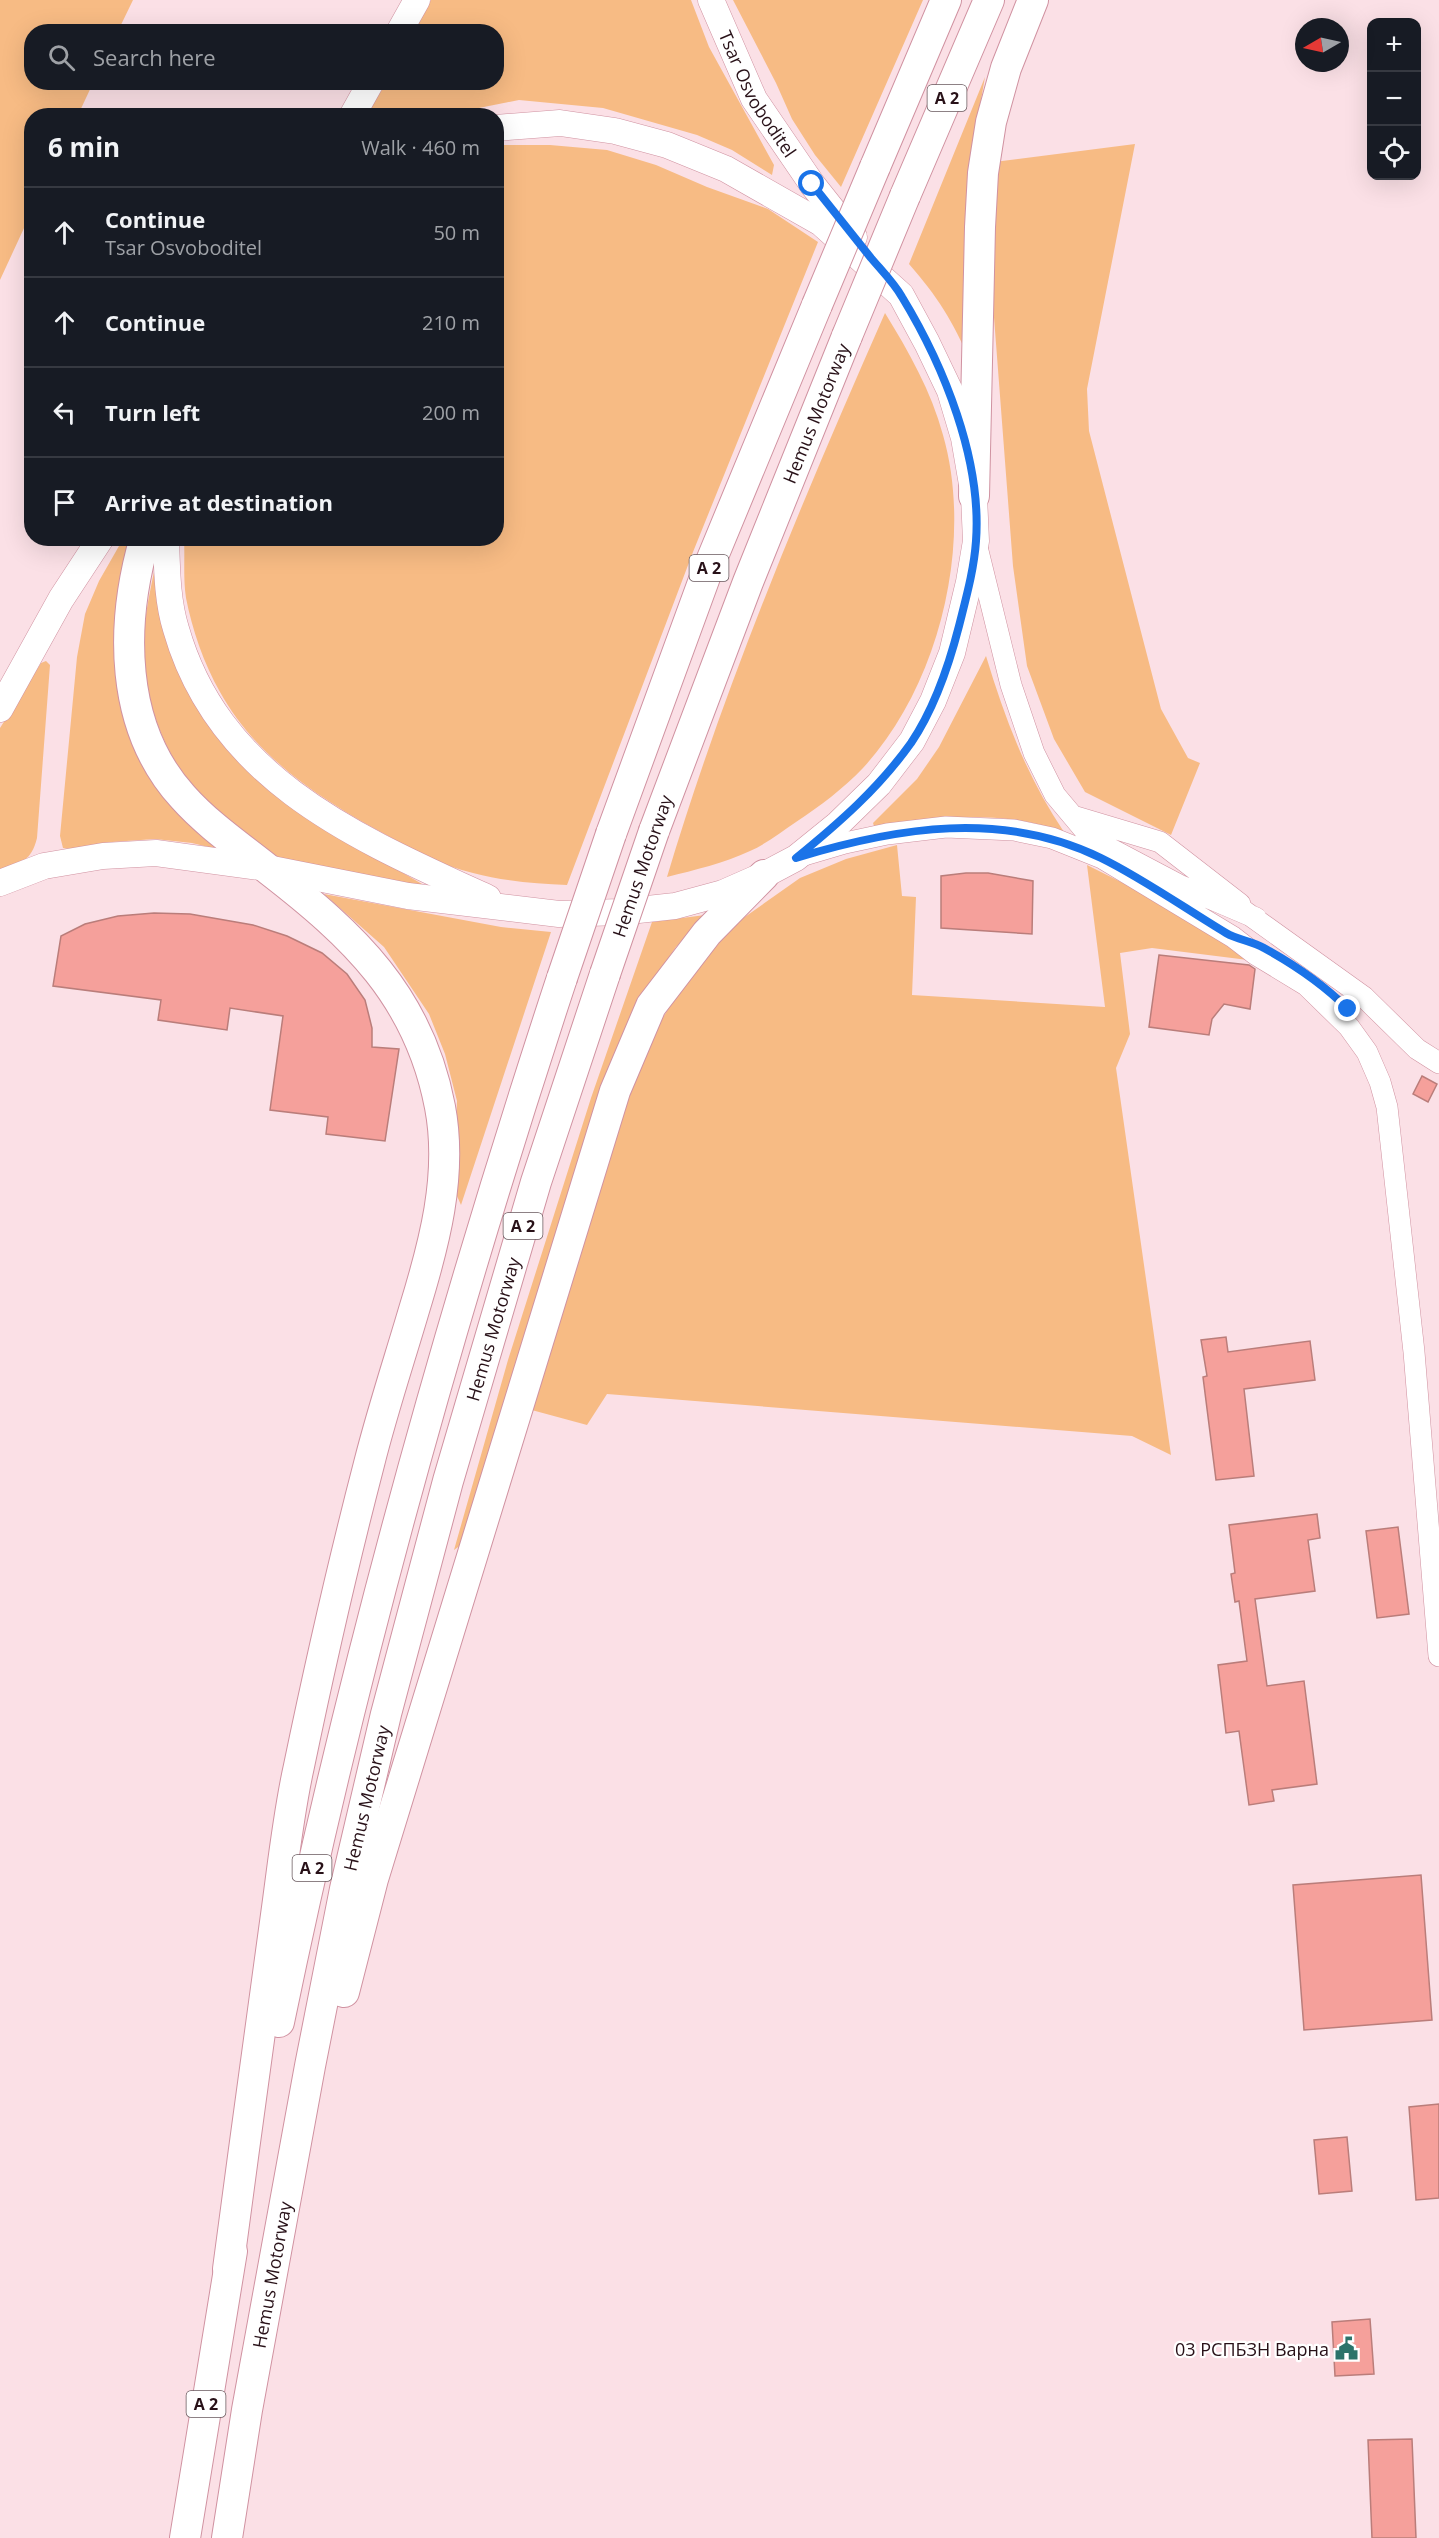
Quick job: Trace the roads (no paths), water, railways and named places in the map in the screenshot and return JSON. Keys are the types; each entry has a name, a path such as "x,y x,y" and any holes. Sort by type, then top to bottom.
{"highway":[{"name":"Hemus Motorway","path":"185,2538 228,2269 321,1829 362,1657 458,1308 498,1173 611,834 709,566 946,0"},
{"name":"Hemus Motorway","path":"227,2538 271,2270 345,1889 386,1714 448,1481 536,1182 654,831 748,582 847,336 988,0"},
{"path":"974,496 983,173 991,122 1006,68 1033,0"},
{"path":"143,546 132,591 128,638 131,681 141,721 154,755 179,794 213,828 322,912 366,955 392,987 423,1044 441,1108 444,1144 441,1197 432,1250 369,1460 297,1774 228,2269"},
{"path":"271,2270 373,1879 615,1091 651,1006 706,933 764,876"}],"main road":[{"path":"404,24 417,0"},
{"name":"Tsar Osvoboditel","path":"711,0 754,99 812,184 901,295"},
{"path":"356,108 367,90"},
{"path":"0,883 44,866 103,856 156,853 267,868 408,896 559,914 620,912 675,906 723,892 764,876 796,858 838,824 879,784 912,741 933,701 952,653 976,541 974,496 964,438 950,391 901,295 821,223 726,169 667,145 615,131 560,123 504,127"},
{"path":"0,709 62,599 96,546"},
{"path":"166,546 168,579 175,628 194,678 220,720 249,757 291,792 342,827 405,860 509,908"}],"street":[{"path":"976,541 990,604 1022,720 1034,753 1055,795 1072,816 1160,842 1256,918 1364,997 1417,1049 1439,1063"},
{"path":"796,858 845,843 887,834 946,827 1014,830 1052,838 1102,858 1233,937 1255,954 1306,985 1349,1027 1360,1041 1380,1082 1389,1127 1414,1352 1439,1656"}],"place":[{"name":"03 РСПБЗН Варна","path":"1347,2349"}]}
